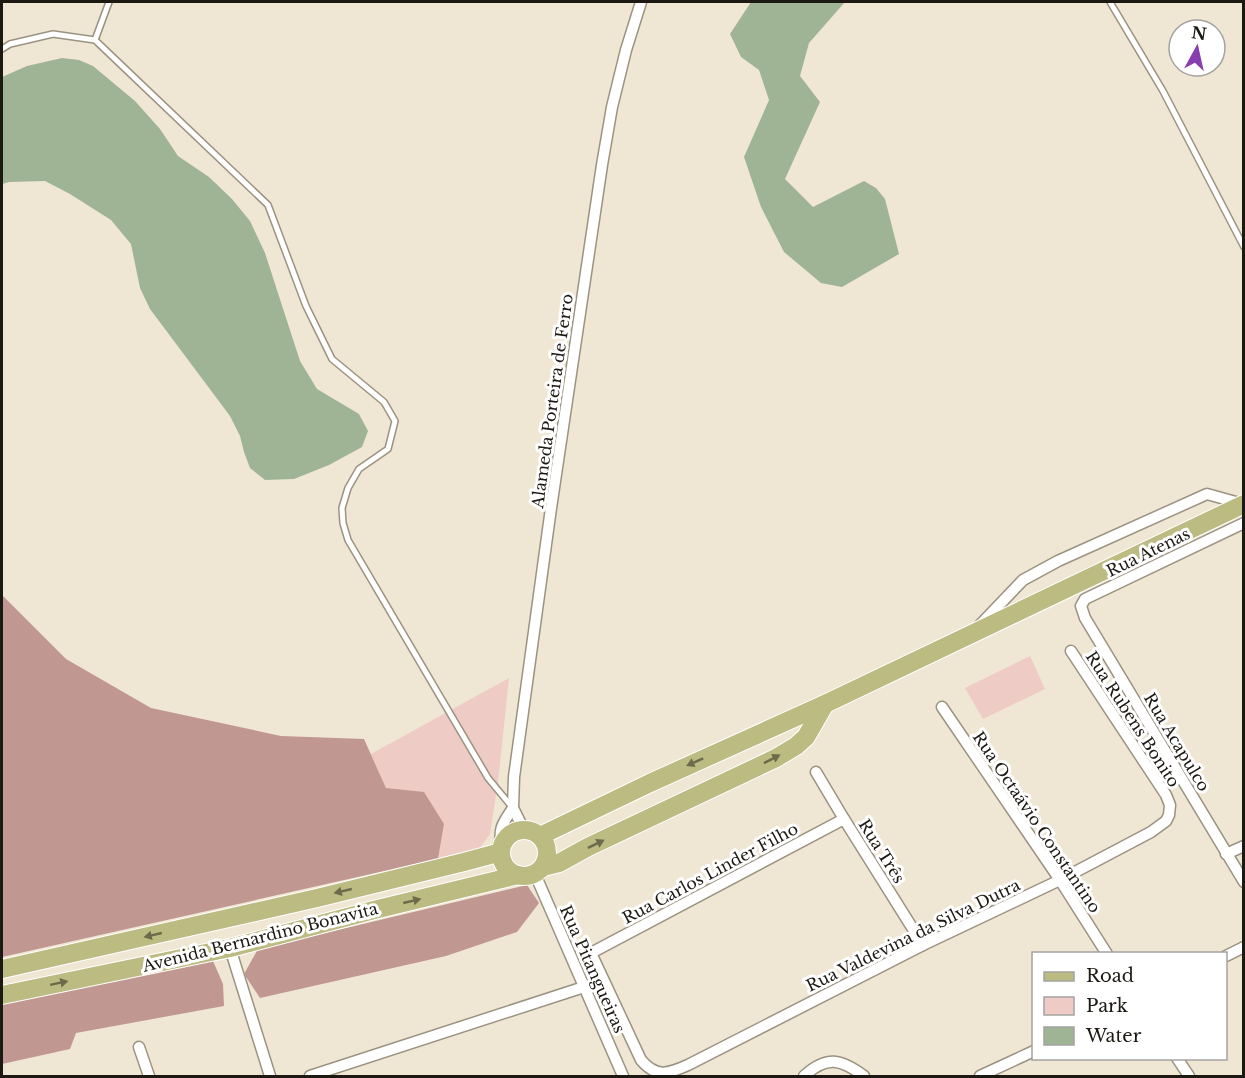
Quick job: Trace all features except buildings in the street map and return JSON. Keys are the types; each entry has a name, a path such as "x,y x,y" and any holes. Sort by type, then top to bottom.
{"main road":[{"name":"Avenida Bernardino Bonavita","path":"2,969 317,898 502,850 508,837 513,833 532,833 650,783 825,704 1244,504"},
{"name":"Avenida Bernardino Bonavita","path":"2,995 230,948 532,872 559,863 776,758 806,737 825,704"},
{"path":"650,783 663,812"},
{"path":"502,850 502,857 509,870 532,872 546,862 548,851 544,840 532,833"}],"street":[{"name":"Alameda Porteira de Ferro","path":"502,850 501,827 513,808 514,777 528,670 602,165 612,106 641,2"},
{"path":"971,634 1023,580 1058,561 1207,494 1244,504"},
{"name":"Rua Atenas","path":"1085,618 1081,606 1085,599 1244,523"},
{"name":"Rua Acapulco","path":"1085,618 1244,882"},
{"name":"Rua Rubens Bonito","path":"1071,651 1166,795 1170,805 1169,815 1166,821 1151,832"},
{"name":"Rua Octaávio Constantino","path":"942,707 1060,880 1106,952"},
{"name":"Rua Três","path":"816,772 923,945"},
{"name":"Alameda Porteira de Ferro","path":"513,808 532,833"},
{"name":"Rua Carlos Linder Filho","path":"591,953 844,819"},
{"name":"Rua Valdevina da Silva Dutra","path":"591,953 640,1060 647,1068 658,1073 670,1072 688,1065 923,945 1060,880 1151,832"},
{"path":"1226,854 1244,846"},
{"name":"Rua Pitangueiras","path":"532,872 623,1077"},
{"path":"1227,956 1244,947"},
{"path":"230,948 270,1077"},
{"path":"310,1077 584,987"},
{"path":"139,1047 149,1077"},
{"path":"980,1076 1032,1052"},
{"path":"1178,1060 1189,1077"},
{"path":"804,1077 819,1065 830,1061 846,1064 864,1077"}],"lane":[{"path":"95,40 109,2"},
{"path":"1110,2 1163,92 1244,247"},
{"path":"2,49 10,44 53,34 95,40 268,205 306,306 332,358 384,402 395,421 388,449 359,469 348,488 342,508 348,540 488,778 513,808"}],"green space":[{"path":"1030,656 1045,689 983,719 965,688"},
{"path":"509,678 490,834 479,849 438,859 444,824 386,788 371,754"}],"shaded area":[{"path":"2,595 66,659 151,708 281,736 364,739 386,788 424,792 444,824 438,859 2,957"},
{"path":"527,885 539,903 517,932 446,956 260,998 244,974 258,949"},
{"path":"213,961 223,984 224,1006 76,1033 70,1049 2,1064 2,1004"}],"water":[{"path":"751,2 845,2 809,43 800,76 820,102 785,179 813,207 864,181 876,188 885,199 899,254 842,287 821,283 784,252 761,207 744,157 769,100 759,70 741,57 730,34"},
{"path":"62,58 79,60 93,66 135,101 160,129 178,156 209,177 232,199 250,221 265,253 300,361 317,389 359,414 368,431 362,447 329,465 294,479 265,480 250,468 240,436 230,416 150,309 140,288 131,244 111,220 45,181 2,184 2,77 27,66"}]}
